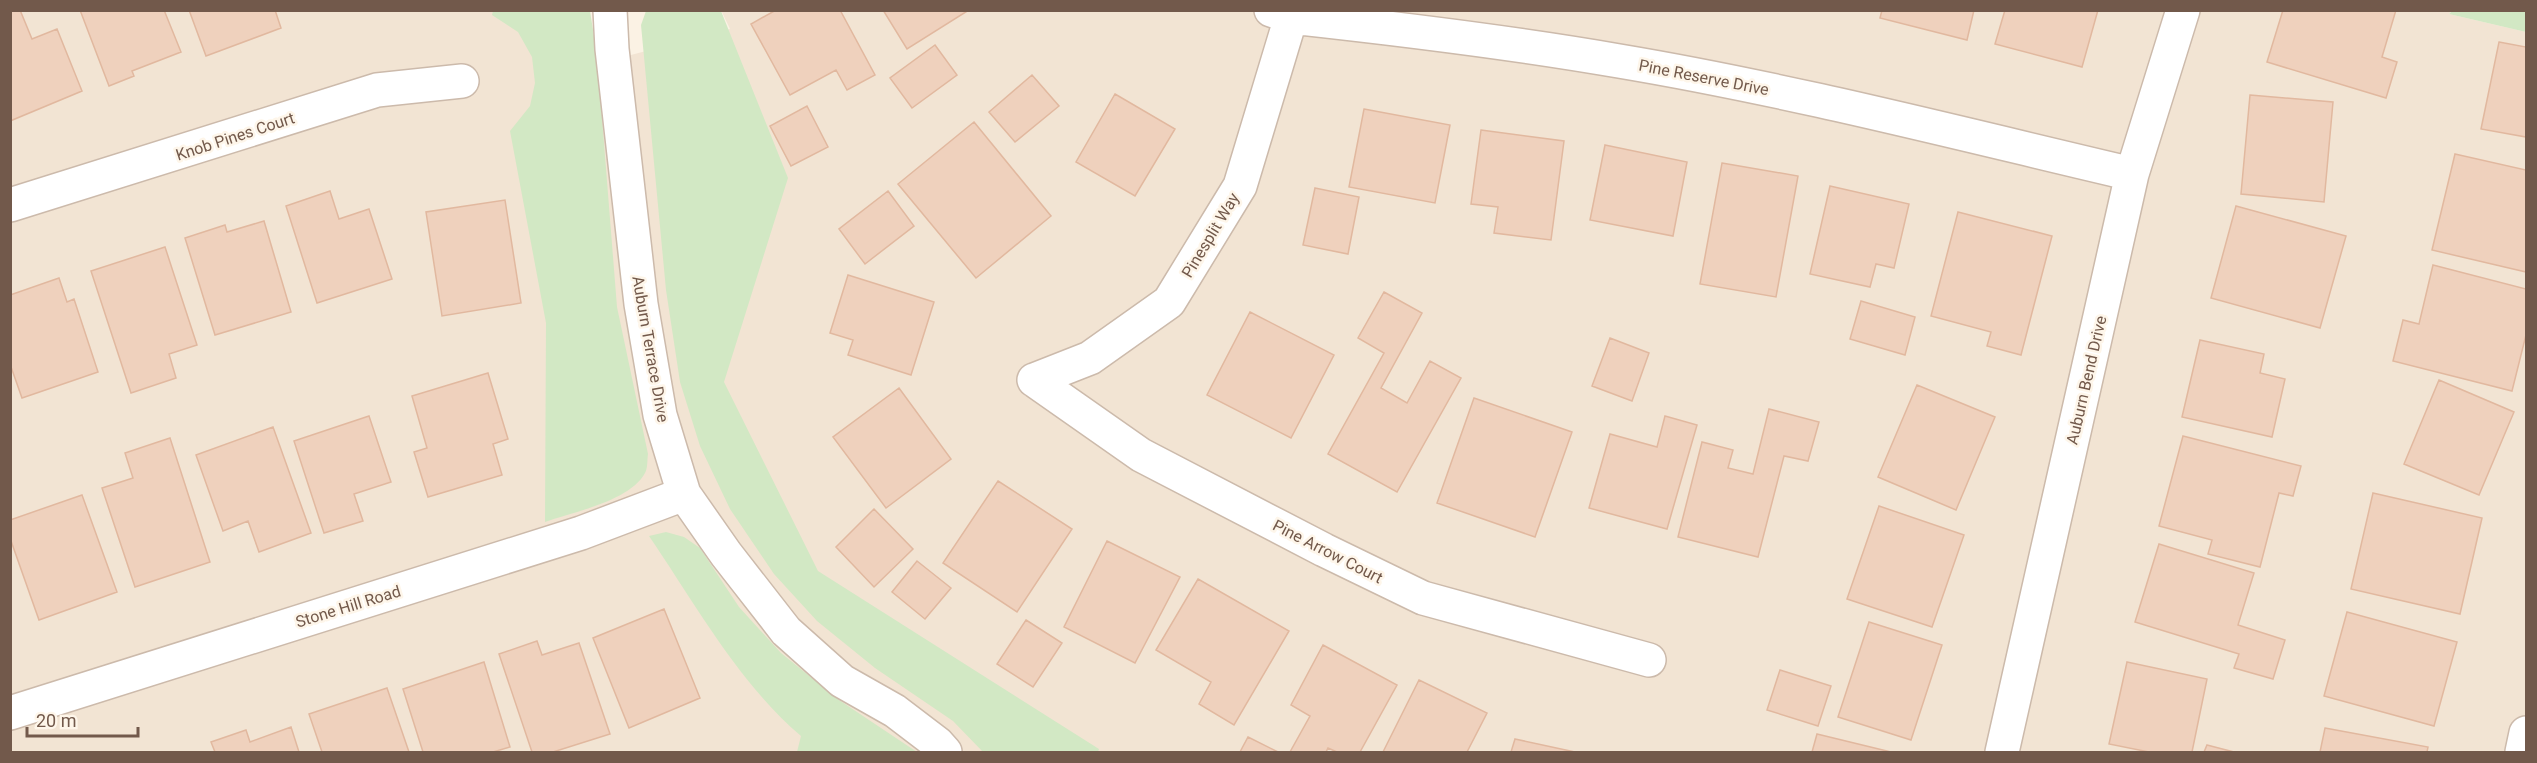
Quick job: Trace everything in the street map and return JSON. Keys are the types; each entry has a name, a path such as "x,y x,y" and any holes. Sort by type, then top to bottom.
{"street":[{"name":"Auburn Terrace Drive","path":"610,10 612,49 641,304 660,415 684,494 726,555 786,631 842,681 895,711 937,743 945,753"},
{"name":"Auburn Bend Drive","path":"2002,753 2132,174 2183,10"},
{"name":"Pine Reserve Drive","path":"1281,14 1458,36 1620,61 1926,124 2132,174"},
{"name":"Pinesplit Way","path":"1034,380 1090,358 1169,302 1240,186 1281,14"},
{"name":"Knob Pines Court","path":"10,205 377,90 462,81"},
{"name":"Pine Arrow Court","path":"1034,380 1141,455 1324,550 1423,598 1649,660"},
{"name":"Stone Hill Road","path":"10,713 581,533 684,494"},
{"path":"2522,753 2526,734"}],"shaded area":[{"path":"721,10 2452,10 2449,14 2526,32 2526,752 11,752 10,11 536,11 566,72 730,29"}],"green space":[{"path":"493,11 590,11 597,55 617,307 648,454 645,473 638,483 627,491 600,504 545,522 546,323 510,131 530,106 535,83 532,57 518,32 492,15"},
{"path":"646,11 721,11 788,178 724,382 818,571 1099,749 1098,752 983,752 953,721 875,668 817,621 774,574 730,509 700,446 680,382 666,290 641,25"},
{"path":"2452,11 2526,11 2526,32 2449,14"},
{"path":"666,532 684,537 700,548 739,607 781,653 839,700 917,752 797,752 801,736 757,692 719,642 649,536"}],"building":[{"path":"10,10 20,10 32,39 57,29 82,91 10,121"},
{"path":"80,10 164,10 181,52 132,71 134,76 109,86"},
{"path":"189,10 275,10 281,28 206,56"},
{"path":"776,10 840,10 875,75 847,90 836,70 790,95 751,24"},
{"path":"883,10 969,10 907,49"},
{"path":"1882,10 1974,10 1967,40 1880,18"},
{"path":"2005,10 2098,10 2082,67 1995,44"},
{"path":"2283,10 2396,10 2382,57 2397,62 2386,98 2267,62"},
{"path":"2499,42 2526,47 2526,137 2481,129"},
{"path":"935,45 957,75 912,108 890,78"},
{"path":"1032,75 1059,106 1015,142 989,112"},
{"path":"1115,94 1175,129 1135,196 1076,162"},
{"path":"2250,95 2333,102 2324,202 2241,194"},
{"path":"807,106 828,147 791,166 770,126"},
{"path":"1364,109 1450,125 1435,203 1349,187"},
{"path":"974,122 1051,216 976,278 898,184"},
{"path":"1481,130 1564,141 1551,240 1494,233 1498,207 1471,204"},
{"path":"1605,145 1687,162 1673,236 1590,220"},
{"path":"2455,154 2526,170 2526,272 2432,250"},
{"path":"1722,163 1798,176 1776,297 1700,284"},
{"path":"1830,186 1909,204 1894,268 1876,264 1870,287 1810,274"},
{"path":"1315,188 1359,197 1348,254 1303,245"},
{"path":"330,191 339,219 369,209 392,279 317,303 286,206"},
{"path":"888,191 914,226 865,264 839,229"},
{"path":"505,200 521,303 442,316 426,212"},
{"path":"2236,206 2346,236 2320,328 2211,298"},
{"path":"1958,212 2052,236 2021,355 1987,346 1991,332 1931,316"},
{"path":"264,221 291,312 215,335 185,238 225,225 227,232"},
{"path":"165,247 197,345 169,354 176,378 131,393 91,271"},
{"path":"2433,265 2526,289 2526,335 2512,391 2393,361 2403,320 2419,324"},
{"path":"848,275 934,302 911,375 848,355 853,340 830,333"},
{"path":"59,278 67,302 74,299 98,372 22,398 10,364 10,295"},
{"path":"1384,292 1422,313 1381,388 1407,403 1430,361 1461,378 1397,492 1328,454 1384,353 1358,338"},
{"path":"1861,301 1915,317 1905,355 1850,339"},
{"path":"1250,312 1334,355 1291,438 1207,395"},
{"path":"1610,338 1649,353 1632,401 1592,386"},
{"path":"2200,340 2264,354 2260,373 2285,379 2272,437 2182,417"},
{"path":"488,373 508,439 493,444 502,475 428,497 414,452 427,448 412,396"},
{"path":"2439,380 2514,412 2479,495 2404,464"},
{"path":"1917,385 1995,417 1956,510 1878,477"},
{"path":"899,388 951,459 886,508 833,437"},
{"path":"1474,398 1572,432 1535,537 1437,503"},
{"path":"1769,409 1819,422 1808,461 1784,456 1758,557 1678,537 1702,442 1733,450 1728,468 1753,474"},
{"path":"369,416 391,482 354,494 363,521 324,533 294,441"},
{"path":"1665,416 1697,425 1667,529 1589,508 1610,434 1657,447"},
{"path":"273,427 311,533 259,552 248,521 223,531 196,455"},
{"path":"2183,436 2301,466 2293,496 2279,493 2260,567 2208,554 2212,540 2159,526"},
{"path":"170,438 210,562 135,587 102,488 133,478 125,453"},
{"path":"998,481 1072,529 1017,612 943,563"},
{"path":"2373,493 2482,518 2460,614 2351,589"},
{"path":"82,495 117,592 39,620 10,538 10,520"},
{"path":"1879,506 1964,535 1932,627 1847,599"},
{"path":"874,509 913,549 874,587 836,547"},
{"path":"1107,541 1180,577 1135,663 1064,627"},
{"path":"2159,544 2254,573 2238,625 2285,640 2273,679 2234,668 2239,654 2135,622"},
{"path":"917,561 951,588 925,619 892,592"},
{"path":"1198,579 1289,631 1234,725 1199,704 1211,682 1156,650"},
{"path":"664,609 700,698 629,728 593,638"},
{"path":"2347,612 2457,642 2434,726 2324,696"},
{"path":"1026,620 1062,643 1033,687 997,664"},
{"path":"1869,622 1942,645 1911,740 1838,717"},
{"path":"537,641 542,655 579,643 610,734 553,752 532,752 499,654"},
{"path":"1323,645 1397,685 1360,752 1337,752 1328,748 1326,752 1290,752 1310,716 1291,705"},
{"path":"484,662 510,747 493,752 423,752 403,689"},
{"path":"2127,662 2207,679 2192,752 2149,752 2109,744"},
{"path":"1780,670 1831,686 1818,726 1767,710"},
{"path":"1419,680 1487,713 1467,752 1383,752"},
{"path":"387,688 409,752 322,752 309,714"},
{"path":"291,727 299,752 215,752 211,742 246,730 250,742"},
{"path":"2325,728 2428,747 2427,752 2320,752"},
{"path":"1817,734 1891,752 1812,752"},
{"path":"1248,737 1278,752 1240,752"},
{"path":"1515,739 1575,752 1511,752"},
{"path":"2207,745 2234,752 2204,752"}]}
